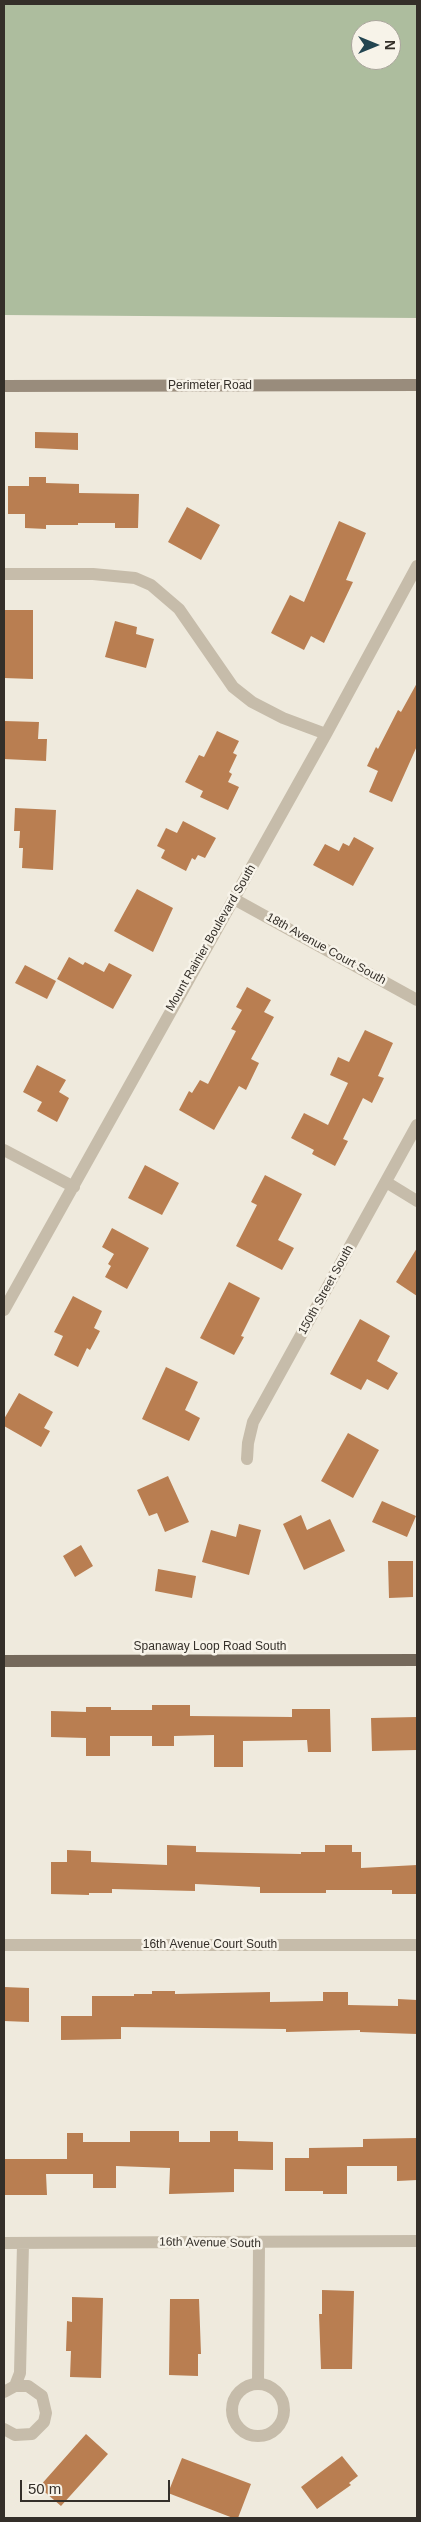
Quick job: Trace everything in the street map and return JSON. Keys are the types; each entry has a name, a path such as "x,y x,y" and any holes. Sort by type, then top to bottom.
{"main road":[{"name":"Spanaway Loop Road South","path":"4,1661 417,1660"}],"street":[{"name":"Perimeter Road","path":"4,386 417,385"},
{"name":"Mount Rainier Boulevard South","path":"4,1310 326,734 417,566"},
{"path":"4,574 93,574 135,578 151,585 179,609 233,687 260,706 326,734"},
{"name":"18th Avenue Court South","path":"234,899 417,1000"},
{"name":"150th Street South","path":"247,1459 248,1443 253,1422 417,1125"},
{"path":"4,1150 74,1187"},
{"path":"386,1182 417,1201"},
{"name":"16th Avenue Court South","path":"4,1944 417,1945"},
{"name":"16th Avenue South","path":"4,2243 259,2244 417,2241"},
{"path":"10,2389 20,2373 23,2244"},
{"path":"258,2384 259,2244"},
{"path":"258,2384 275,2390 284,2405 281,2423 267,2434 258,2436 242,2430 232,2415 236,2397 241,2390 258,2384"},
{"path":"4,2429 14,2435 23,2436 32,2434 44,2422 46,2404 42,2396 28,2386 10,2389"}],"green space":[{"path":"4,4 417,4 417,318 4,315"}],"building":[{"path":"35,432 78,433 78,450 35,448"},
{"path":"29,477 46,477 46,483 79,484 79,493 139,494 138,528 115,528 115,523 78,523 78,525 46,525 46,529 25,528 25,514 8,514 8,486 29,486"},
{"path":"187,507 220,525 201,560 168,542"},
{"path":"339,521 366,533 346,580 353,582 324,643 311,636 304,650 271,633 290,595 304,602"},
{"path":"4,610 33,610 33,679 4,678"},
{"path":"115,621 137,627 136,634 154,639 146,668 105,657"},
{"path":"417,683 417,746 392,802 369,792 378,771 367,766 398,710 401,712"},
{"path":"4,721 39,722 38,739 47,739 46,761 4,759"},
{"path":"217,731 239,741 233,753 237,755 229,772 232,774 228,782 239,787 228,810 200,797 203,791 185,782 199,755 204,757"},
{"path":"15,808 56,810 53,870 22,868 23,848 19,848 20,831 14,831"},
{"path":"183,821 216,838 205,858 198,855 195,860 192,858 186,871 161,858 165,850 157,846 166,828 177,833"},
{"path":"354,837 374,848 353,886 313,865 325,844 339,851 343,843 349,846"},
{"path":"137,889 173,908 153,952 114,931"},
{"path":"69,957 83,965 85,962 104,972 109,963 132,975 113,1009 57,979"},
{"path":"25,965 56,981 47,999 15,983"},
{"path":"247,987 271,1000 264,1012 274,1017 251,1059 259,1063 246,1090 239,1086 214,1130 179,1110 189,1091 192,1093 200,1080 208,1084 236,1031 231,1029 242,1010 236,1007"},
{"path":"365,1030 393,1043 378,1076 384,1078 372,1103 363,1098 343,1139 348,1141 335,1166 312,1154 314,1150 291,1138 304,1113 328,1125 348,1083 330,1075 338,1057 349,1062"},
{"path":"37,1065 66,1080 59,1092 69,1098 57,1122 37,1111 42,1102 23,1092"},
{"path":"145,1165 179,1183 162,1215 128,1198"},
{"path":"265,1175 302,1194 278,1240 294,1248 282,1270 236,1246 257,1205 251,1202"},
{"path":"112,1228 149,1248 127,1289 105,1277 111,1266 108,1264 114,1254 102,1247"},
{"path":"417,1248 417,1296 396,1282"},
{"path":"229,1282 260,1298 241,1336 244,1337 234,1355 200,1338"},
{"path":"73,1296 102,1311 94,1328 100,1331 90,1350 87,1348 78,1367 54,1355 63,1336 54,1332"},
{"path":"360,1319 390,1336 377,1361 398,1373 388,1390 367,1379 361,1390 330,1374"},
{"path":"166,1367 198,1382 185,1410 200,1418 189,1441 142,1419"},
{"path":"19,1393 53,1412 44,1428 50,1431 41,1447 4,1426 4,1419"},
{"path":"348,1433 379,1450 353,1498 321,1481"},
{"path":"168,1476 189,1522 165,1532 157,1513 149,1516 137,1490"},
{"path":"382,1501 416,1516 407,1537 372,1522"},
{"path":"301,1515 307,1530 330,1519 345,1551 304,1570 283,1524"},
{"path":"239,1524 261,1530 249,1575 202,1562 211,1530 236,1537"},
{"path":"81,1545 93,1566 75,1577 63,1556"},
{"path":"388,1561 413,1561 413,1597 389,1598"},
{"path":"158,1569 196,1576 192,1598 155,1591"},
{"path":"152,1705 190,1705 190,1716 292,1717 292,1709 330,1709 331,1752 308,1752 307,1740 243,1741 243,1767 214,1767 214,1735 174,1736 174,1746 152,1746 152,1736 110,1736 110,1756 86,1756 86,1738 51,1737 51,1711 86,1712 86,1707 111,1707 111,1710 152,1710"},
{"path":"417,1717 417,1750 372,1751 371,1718"},
{"path":"167,1845 196,1846 196,1852 301,1854 301,1852 325,1852 325,1845 352,1845 352,1852 361,1852 361,1868 417,1865 417,1894 392,1894 392,1890 260,1893 260,1887 195,1884 195,1891 112,1889 112,1893 89,1893 89,1895 51,1894 51,1862 67,1862 67,1850 91,1851 91,1862 167,1865"},
{"path":"4,1987 29,1988 29,2022 4,2021"},
{"path":"152,1991 175,1991 175,1994 270,1992 270,2002 323,2001 323,1992 348,1992 348,2005 398,2006 398,1999 417,2000 417,2034 360,2032 360,2030 286,2032 286,2029 121,2027 121,2039 61,2040 61,2016 92,2016 92,1996 134,1996 134,1994 152,1994"},
{"path":"130,2131 179,2131 179,2142 210,2142 210,2131 238,2131 238,2141 273,2142 273,2170 234,2169 234,2192 169,2194 170,2168 116,2166 116,2188 93,2188 93,2174 46,2174 47,2195 4,2195 4,2159 67,2159 67,2133 83,2133 83,2142 130,2142"},
{"path":"417,2138 417,2180 397,2181 397,2166 347,2166 347,2194 323,2194 323,2191 285,2191 285,2158 309,2158 309,2148 363,2147 363,2139"},
{"path":"322,2290 354,2291 352,2369 321,2369 319,2314 322,2314"},
{"path":"72,2297 103,2298 101,2378 70,2377 71,2351 66,2351 67,2321 72,2322"},
{"path":"170,2299 199,2299 201,2354 198,2354 198,2376 169,2375"},
{"path":"86,2434 108,2454 61,2506 39,2487"},
{"path":"342,2456 358,2476 349,2483 351,2485 317,2509 301,2487"},
{"path":"182,2458 251,2484 238,2518 233,2518 168,2493"}]}
